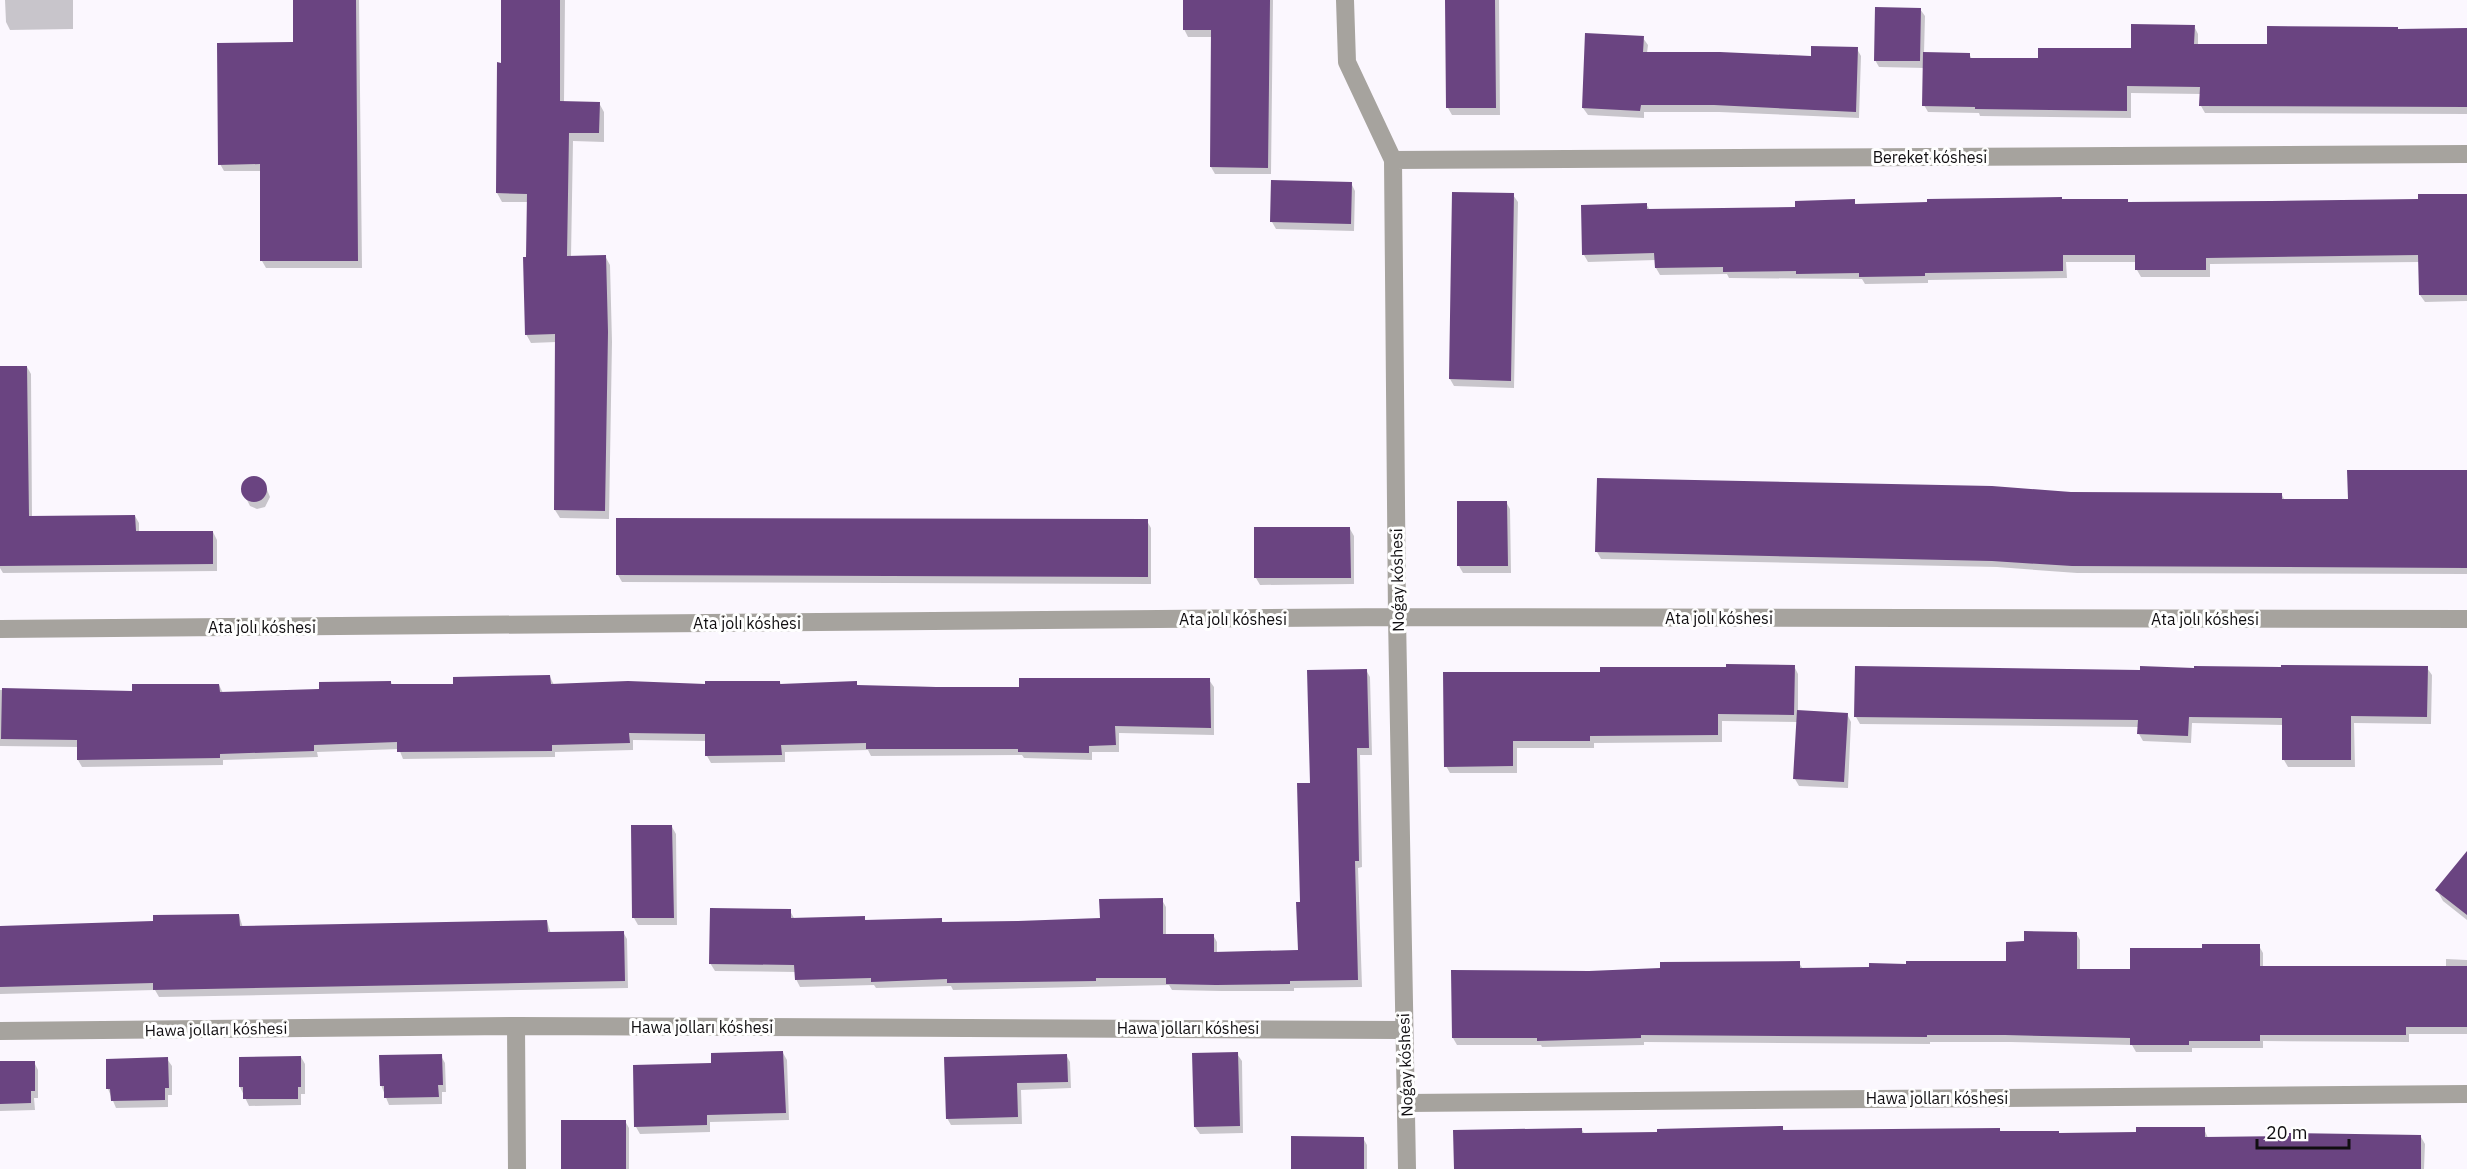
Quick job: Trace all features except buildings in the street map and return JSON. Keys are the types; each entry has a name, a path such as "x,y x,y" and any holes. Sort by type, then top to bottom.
{"street":[{"name":"Noǵay kóshesi","path":"1345,0 1347,62 1393,160 1397,617 1407,1169"},
{"name":"Bereket kóshesi","path":"1393,160 2467,154"},
{"name":"Ata jolı kóshesi","path":"0,629 1397,617 2467,619"},
{"name":"Hawa jolları kóshesi","path":"0,1031 516,1026 1403,1030"},
{"path":"516,1026 517,1169"},
{"name":"Hawa jolları kóshesi","path":"1406,1103 2467,1094"}]}
